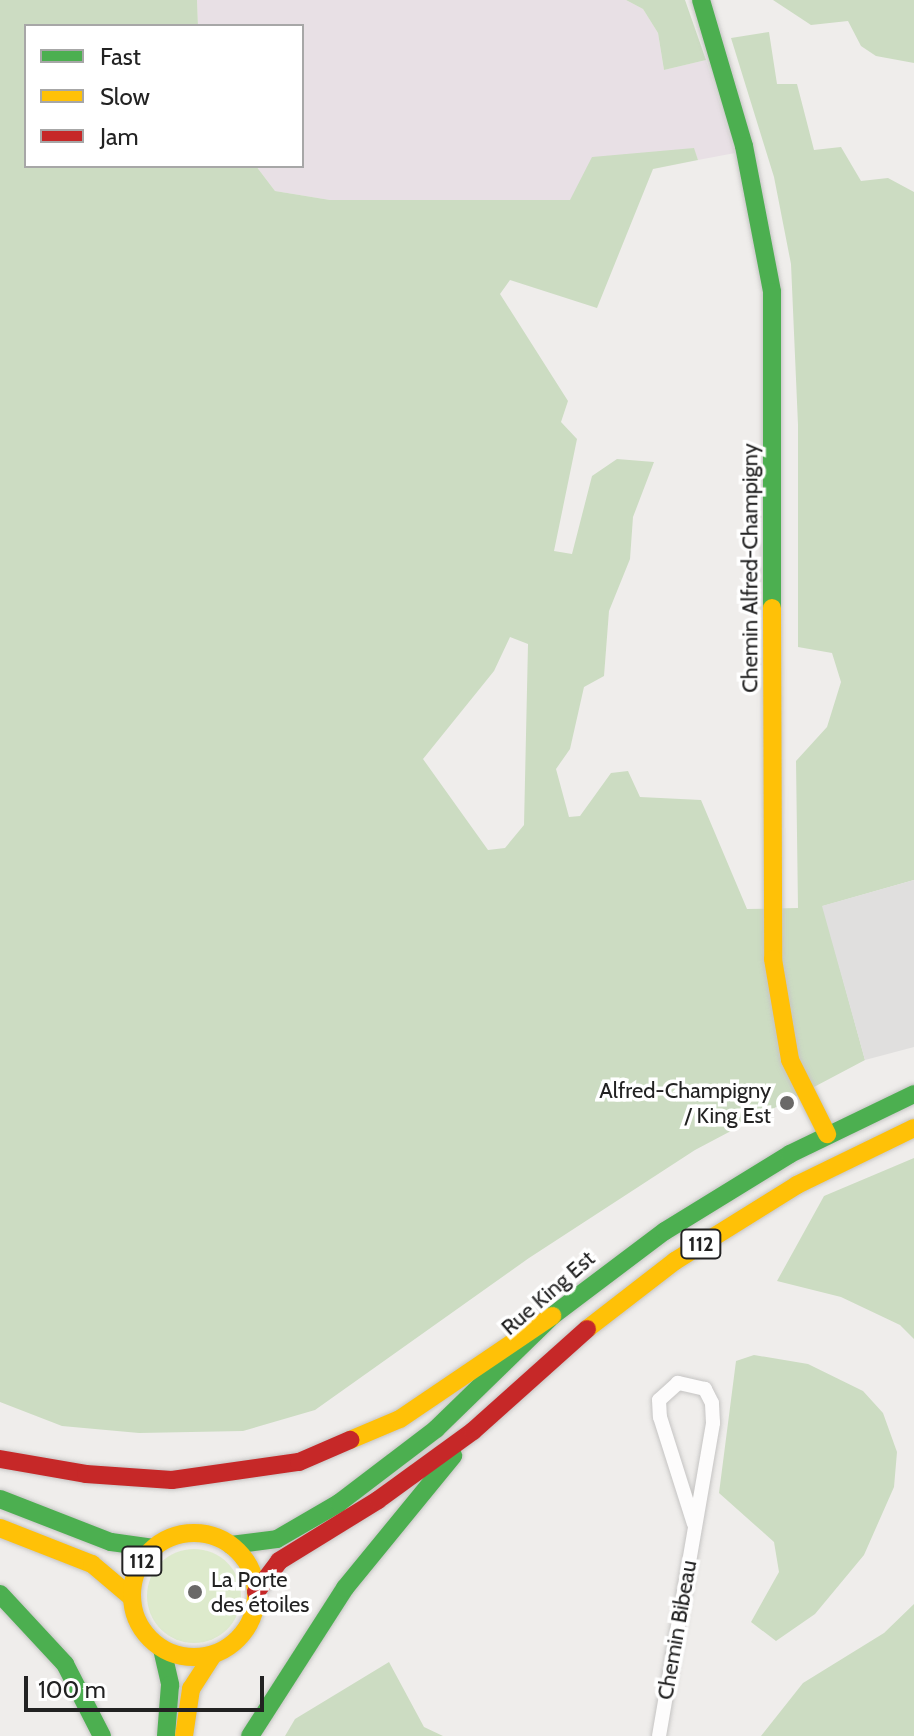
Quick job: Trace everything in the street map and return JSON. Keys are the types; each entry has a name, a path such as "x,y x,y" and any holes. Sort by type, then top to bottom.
{"main road":[{"name":"Chemin Alfred-Champigny","path":"701,0 748,162 772,292 773,959 790,1060 827,1134"},
{"name":"Rue King Est","path":"231,1545 277,1539 362,1487 436,1429 552,1316 698,1210 827,1134 914,1094"},
{"name":"112","path":"184,1736 191,1689 213,1655 244,1632 256,1592 284,1557 378,1500 473,1431 568,1344 683,1256 797,1185 914,1128"},
{"path":"0,1459 86,1474 172,1480 299,1462 400,1419 552,1316"},
{"path":"250,1736 345,1588 473,1431"},
{"path":"0,1499 111,1542 154,1548"},
{"path":"0,1528 92,1564 131,1597"},
{"name":"112","path":"166,1736 170,1685 162,1649 138,1624 131,1597 138,1567 154,1548 192,1533 231,1545"},
{"path":"231,1545 251,1570 256,1592"},
{"path":"0,1594 65,1664 102,1736"},
{"path":"162,1649 189,1657 213,1655"}],"street":[{"name":"Chemin Bibeau","path":"659,1736 694,1524 711,1449 712,1403 705,1389 678,1383 659,1400 660,1417 694,1524"}],"shaded area":[{"path":"197,0 626,0 643,9 658,33 664,70 706,60 735,153 698,160 693,148 571,200 330,200 275,191 258,168 304,168 304,24 198,24"},
{"path":"914,880 914,1047 865,1060 822,906"}],"green space":[{"path":"0,0 197,0 198,24 24,24 24,168 258,168 275,191 330,200 570,200 592,157 694,148 698,160 653,169 597,308 510,280 500,294 568,401 561,422 577,439 554,551 572,554 592,476 617,459 654,462 633,517 630,559 609,611 604,676 584,687 570,749 556,769 569,817 580,816 611,773 628,771 640,797 701,800 747,909 798,908 796,761 827,727 841,682 832,653 798,647 798,425 791,264 774,177 731,38 769,32 777,84 797,84 814,150 841,147 861,181 888,178 914,192 914,880 823,906 865,1060 695,1150 529,1258 315,1410 243,1431 139,1433 62,1426 0,1402","holes":["510,637 528,644 524,825 505,848 488,850 423,759 494,671"]},
{"path":"626,0 685,0 706,60 664,70 658,33 643,9"},
{"path":"773,0 914,0 914,63 876,56 861,46 848,21 811,25"},
{"path":"914,1158 914,1339 900,1325 841,1297 777,1281 824,1196"},
{"path":"754,1355 808,1364 863,1391 883,1413 897,1452 894,1487 864,1555 815,1614 776,1641 751,1622 779,1572 774,1542 719,1493 736,1361"},
{"path":"185,1549 203,1549 228,1562 238,1578 241,1596 238,1614 228,1630 203,1643 185,1643 160,1630 147,1605 147,1587 160,1562"},
{"path":"914,1604 914,1736 761,1736 803,1683 884,1633"},
{"path":"389,1662 424,1727 443,1736 285,1736 295,1719"}],"traffic: fast":[{"path":"701,0 744,146 772,292 772,608"},
{"path":"231,1545 277,1539 339,1503 436,1429 552,1316 665,1231 790,1154 914,1094"},
{"path":"250,1736 345,1588 453,1456"},
{"path":"0,1499 111,1542 154,1548"},
{"path":"0,1594 65,1664 102,1736"},
{"path":"162,1649 170,1685 166,1736"}],"traffic: slow":[{"path":"772,608 773,959 790,1060 827,1134"},
{"path":"587,1329 675,1261 797,1185 914,1128"},
{"path":"350,1440 400,1419 552,1316"},
{"path":"0,1528 92,1564 131,1597"},
{"path":"194,1533 218,1538 238,1551 251,1571 256,1595 251,1619 238,1639 218,1652 194,1657 170,1652 150,1639 137,1619 132,1595 137,1571 150,1551 170,1538 194,1533"},
{"path":"184,1736 191,1689 213,1655"}],"traffic: jam":[{"path":"256,1592 279,1561 378,1500 473,1431 587,1329"},
{"path":"0,1459 86,1474 172,1480 299,1462 350,1440"}],"place":[{"name":"Alfred-Champigny / King Est","path":"787,1103"},
{"name":"La Porte des étoiles","path":"195,1592"}]}
